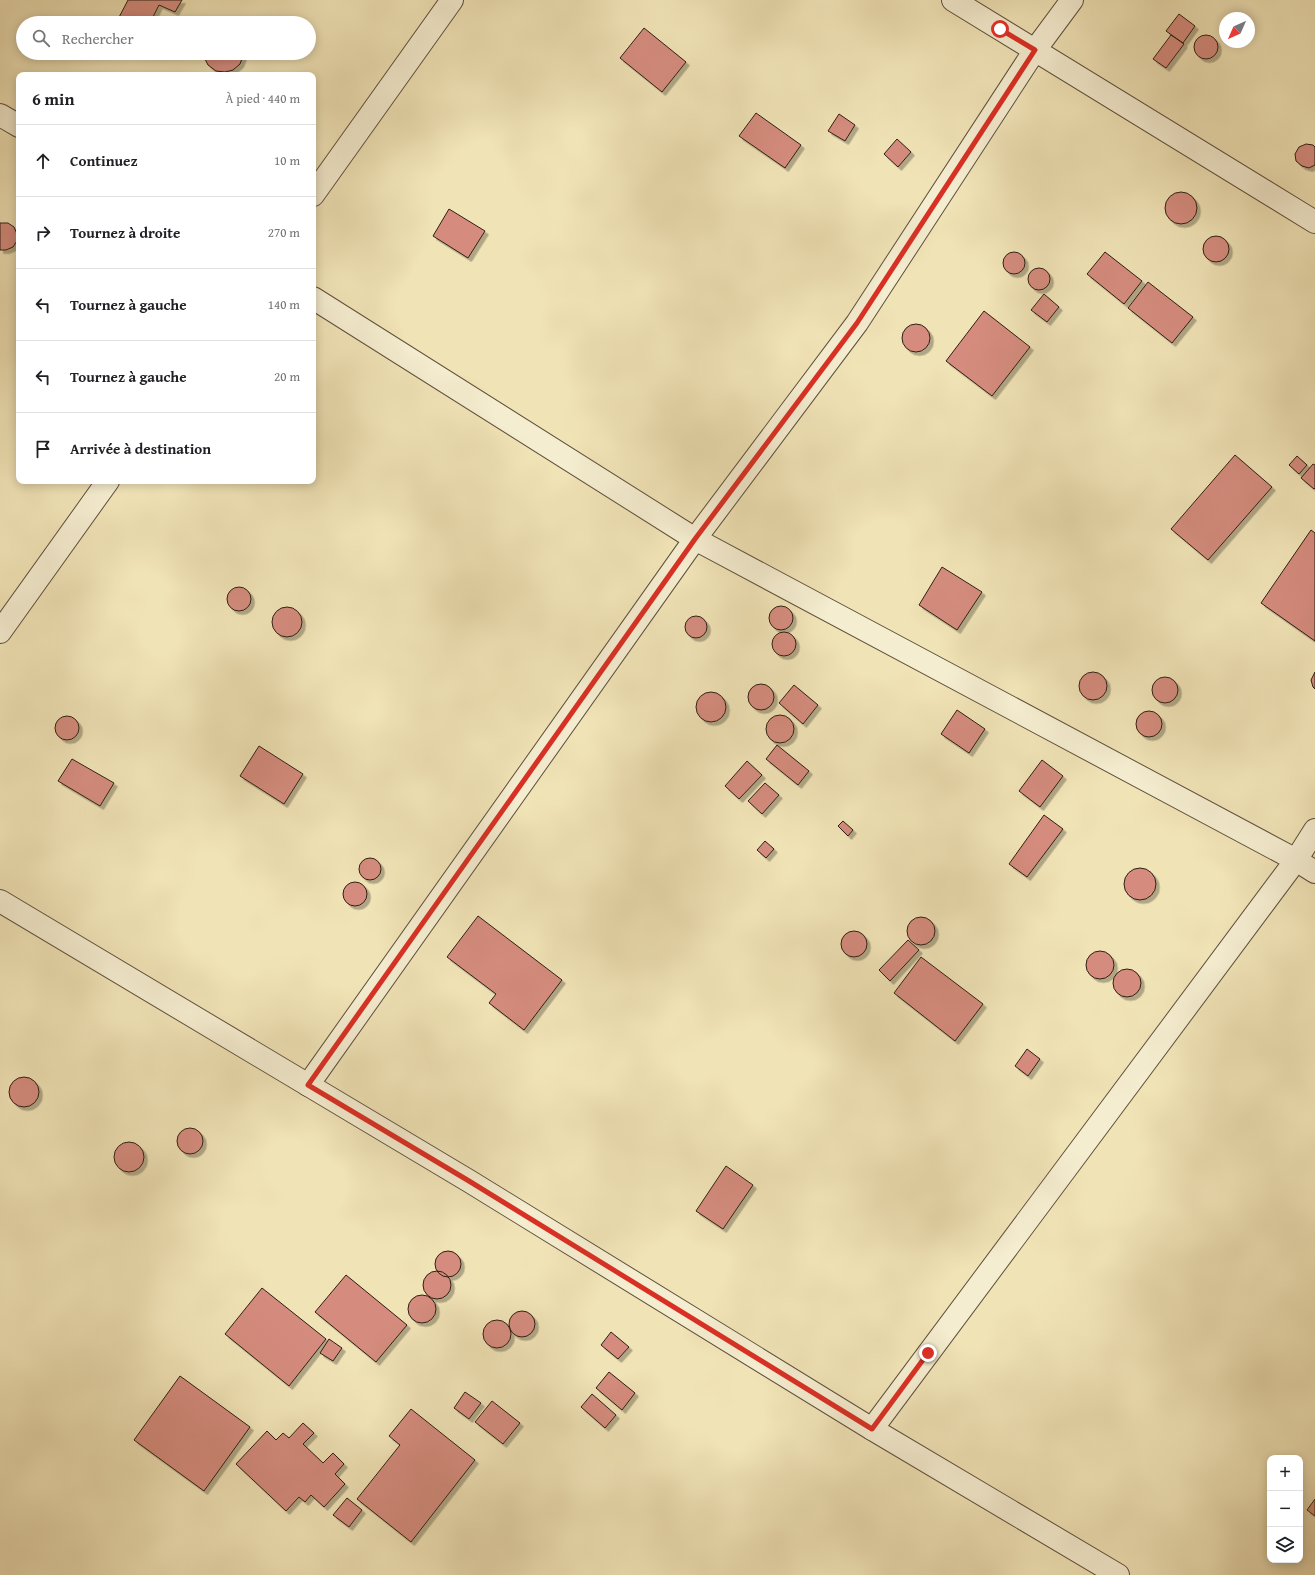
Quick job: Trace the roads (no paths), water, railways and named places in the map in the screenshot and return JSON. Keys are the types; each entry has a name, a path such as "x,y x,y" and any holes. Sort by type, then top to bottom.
{"street":[{"path":"316,191 452,0"},
{"path":"953,0 1315,222"},
{"path":"308,1085 695,539 857,323 1035,50 1072,0"},
{"path":"0,115 16,124"},
{"path":"316,300 695,539 1296,860 1315,872"},
{"path":"0,632 106,484"},
{"path":"872,1429 1296,860 1315,830"},
{"path":"0,901 469,1181 872,1429 1118,1575"}]}
